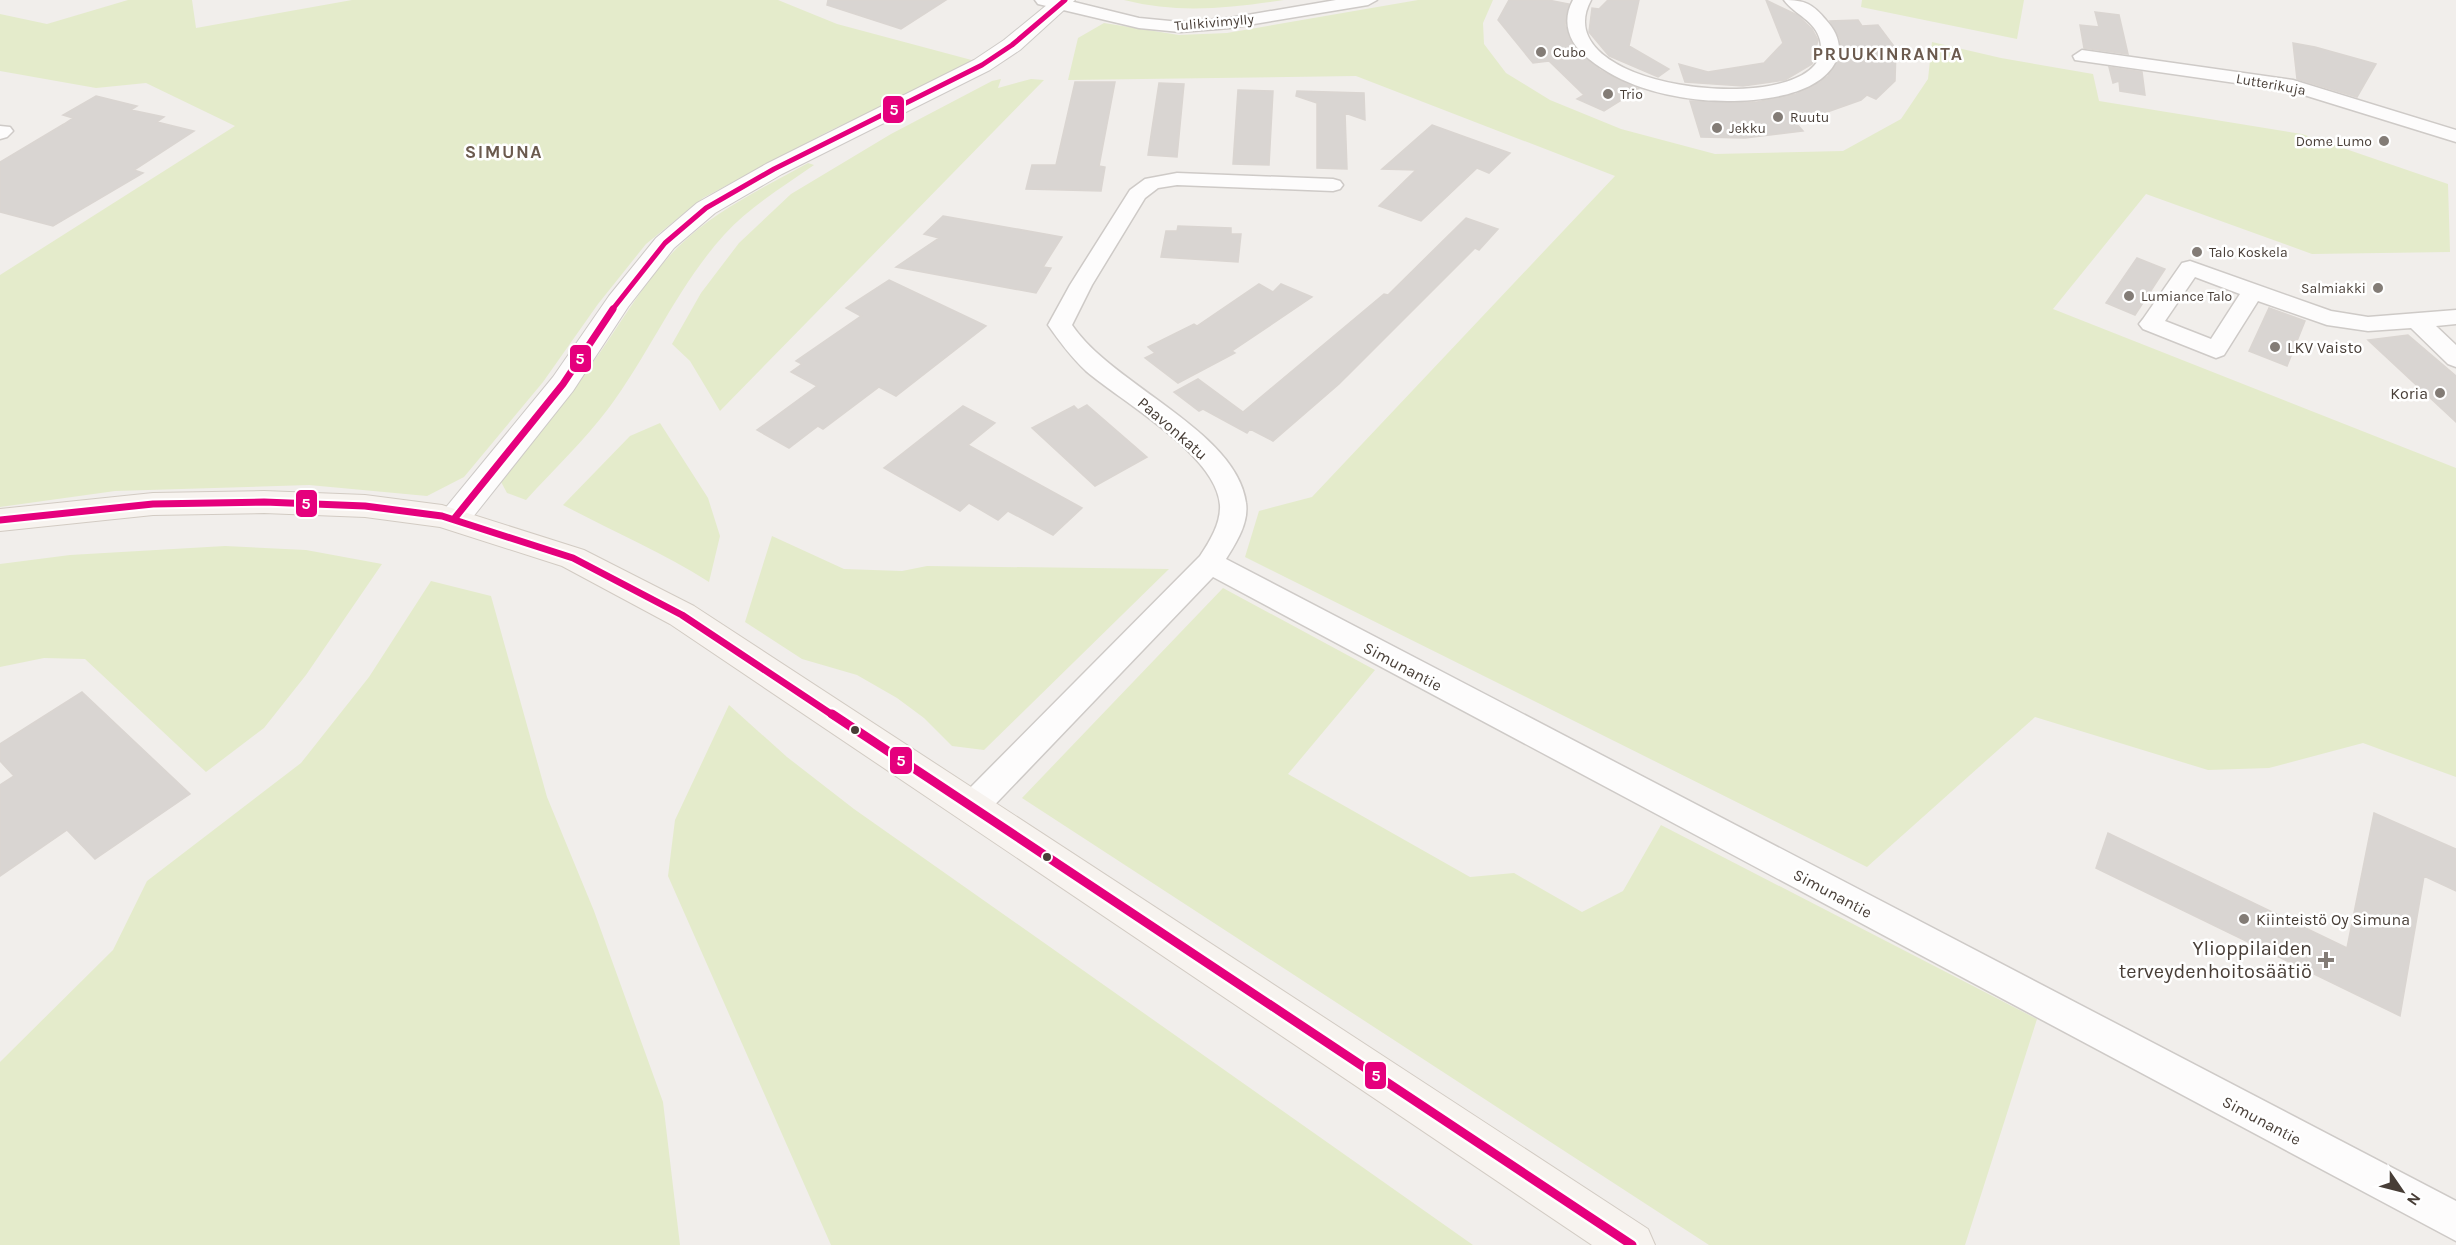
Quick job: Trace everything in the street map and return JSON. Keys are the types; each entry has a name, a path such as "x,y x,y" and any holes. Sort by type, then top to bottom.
{"main road":[{"path":"0,520 153,504 264,502 365,506 454,519 573,558 682,615 1632,1245"}],"street":[{"name":"Tulikivimylly","path":"1056,1 1139,22 1180,27 1230,23 1368,0"},
{"path":"1582,0 1575,12 1574,26 1581,42 1596,57 1618,71 1646,82 1678,90 1724,95 1776,91 1801,83 1819,72 1830,58 1832,44 1826,28 1813,14 1793,0"},
{"path":"454,519 563,384 618,302 673,236 706,208 774,169 982,65 1012,45 1056,1"},
{"name":"Lutterikuja","path":"2082,56 2293,86 2456,136"},
{"name":"Paavonkatu","path":"971,808 1210,563 1228,532 1233,503 1226,480 1209,458 1166,419 1079,351 1060,325 1081,285 1137,194 1152,183 1185,179 1333,184"},
{"path":"2253,291 2327,318 2368,324 2456,317"},
{"path":"2417,320 2456,358"},
{"name":"Simunantie","path":"1210,563 2456,1222"}],"green space":[{"path":"128,0 192,0 196,28 352,0 778,0 837,24 979,62 829,131 703,198 646,244 598,304 543,382 464,477 427,496 309,485 115,491 0,507 0,275 235,126 146,83 96,88 0,71 0,14 47,24"},
{"path":"1124,0 1284,0 1223,7 1184,8"},
{"path":"1418,0 1493,0 1483,23 1484,44 1506,73 1550,100 1621,129 1715,154 1843,151 1901,119 1928,79 1932,42 2001,58 2093,74 2099,101 2302,134 2448,184 2450,252 2312,254 2146,194 2053,309 2456,468 2456,777 2363,743 2269,768 2208,770 2035,717 1867,867 1245,557 1259,511 1312,497 1615,176 1356,76 1068,80 1078,38 1104,23 1179,35 1227,33"},
{"path":"1862,0 2024,0 2017,39 1861,7"},
{"path":"1001,79 998,88 1031,79 1044,80 720,411 690,361 672,344 701,293 739,243 791,194 891,134 992,81"},
{"path":"808,163 814,165 744,215 707,255 623,388 579,444 526,500 507,493 500,480 575,386 666,259 692,234 723,211"},
{"path":"660,423 708,498 720,536 709,582 655,551 563,505 630,436"},
{"path":"772,536 844,569 902,571 927,566 1169,569 984,750 952,746 924,718 897,698 857,675 802,659 745,622"},
{"path":"225,546 306,550 382,564 306,675 264,728 206,772 85,659 44,658 0,667 0,564 70,555"},
{"path":"431,581 491,596 547,797 594,911 663,1102 680,1245 0,1245 0,1062 113,950 147,881 301,763 369,677"},
{"path":"1223,588 1375,670 1288,774 1470,877 1514,873 1582,912 1623,891 1661,825 2037,1019 1965,1245 1709,1245 1022,798"},
{"path":"729,705 787,757 854,809 1473,1245 831,1245 668,876 675,820"}],"building":[{"path":"828,0 946,0 901,29 827,5"},
{"path":"1509,0 1548,0 1569,4 1565,25 1575,48 1600,70 1639,89 1604,111 1577,99 1584,95 1549,61 1533,63 1498,20"},
{"path":"1608,0 1639,0 1629,46 1669,69 1658,77 1609,56 1589,32 1592,8 1599,9"},
{"path":"1766,0 1797,15 1812,29 1818,40 1812,64 1785,80 1743,86 1685,82 1679,64 1708,72 1764,63 1783,43"},
{"path":"2095,12 2119,15 2128,54 2084,48 2080,25 2099,27"},
{"path":"1858,20 1862,26 1878,25 1896,49 1895,81 1876,99 1867,95 1861,100 1796,123 1803,131 1745,138 1701,137 1690,101 1757,102 1796,94 1813,86 1828,76 1840,56 1840,39 1830,21"},
{"path":"2293,43 2376,64 2357,97 2297,79"},
{"path":"2109,67 2142,72 2145,95 2120,91 2119,81 2113,83"},
{"path":"1075,82 1115,82 1099,166 1105,167 1101,191 1026,189 1032,165 1056,165"},
{"path":"1159,83 1184,84 1177,157 1148,155"},
{"path":"1238,90 1273,91 1269,165 1233,164"},
{"path":"1297,91 1364,93 1365,120 1345,113 1347,169 1317,168 1317,103 1296,96"},
{"path":"96,96 137,106 131,110 164,117 157,122 194,131 134,170 143,173 53,226 0,212 0,162 73,118 63,115"},
{"path":"1432,125 1510,153 1489,173 1477,168 1421,221 1379,206 1416,170 1382,169"},
{"path":"943,216 1062,237 1043,267 1051,268 1036,293 896,267 939,238 924,234"},
{"path":"1466,218 1498,229 1479,250 1475,248 1339,384 1273,441 1250,429 1247,433 1203,409 1199,411 1174,392 1198,379 1243,412 1384,294 1388,295"},
{"path":"1178,226 1231,228 1231,234 1241,234 1238,262 1161,257 1166,231 1177,231"},
{"path":"2137,258 2165,269 2135,315 2106,303"},
{"path":"889,280 986,326 896,396 879,387 823,429 818,426 789,448 757,430 817,386 791,372 802,364 796,361 861,316 846,308"},
{"path":"1259,284 1273,292 1281,284 1312,297 1232,351 1235,353 1178,383 1145,358 1155,353 1148,347 1194,324 1197,326"},
{"path":"2269,308 2305,321 2287,366 2249,351"},
{"path":"2408,335 2456,376 2456,422 2368,340"},
{"path":"1087,405 1147,457 1095,486 1032,428 1074,406 1078,410"},
{"path":"963,406 995,423 968,445 1082,508 1053,535 1008,511 998,520 969,503 960,511 884,468"},
{"path":"82,692 190,794 95,859 67,830 0,876 0,785 14,776 0,761 0,744"},
{"name":"Kiinteistö Oy Simuna","path":"2374,813 2456,849 2456,891 2424,876 2400,1016 2096,868 2108,833 2347,948"}],"transit line":[{"name":"5","path":"454,519 563,384 618,302 665,243 706,208 774,169 982,65 1012,45 1065,0"},
{"name":"5","path":"0,520 153,504 264,502 365,506 442,516 573,558 682,615 1632,1245"}],"place":[{"name":"Cubo","path":"1541,52"},
{"name":"Trio","path":"1608,94"},
{"name":"Ruutu","path":"1778,117"},
{"name":"Jekku","path":"1717,128"},
{"name":"Dome Lumo","path":"2384,141"},
{"name":"Talo Koskela","path":"2197,252"},
{"name":"Salmiakki","path":"2378,288"},
{"name":"Lumiance Talo","path":"2129,296"},
{"name":"LKV Vaisto","path":"2275,347"},
{"name":"Koria","path":"2440,393"},
{"name":"Kiinteistö Oy Simuna","path":"2244,919"},
{"name":"Ylioppilaiden terveydenhoitosäätiö","path":"2326,960"}],"district":[{"name":"PRUUKINRANTA","path":"1888,54"},
{"name":"SIMUNA","path":"504,152"}]}
